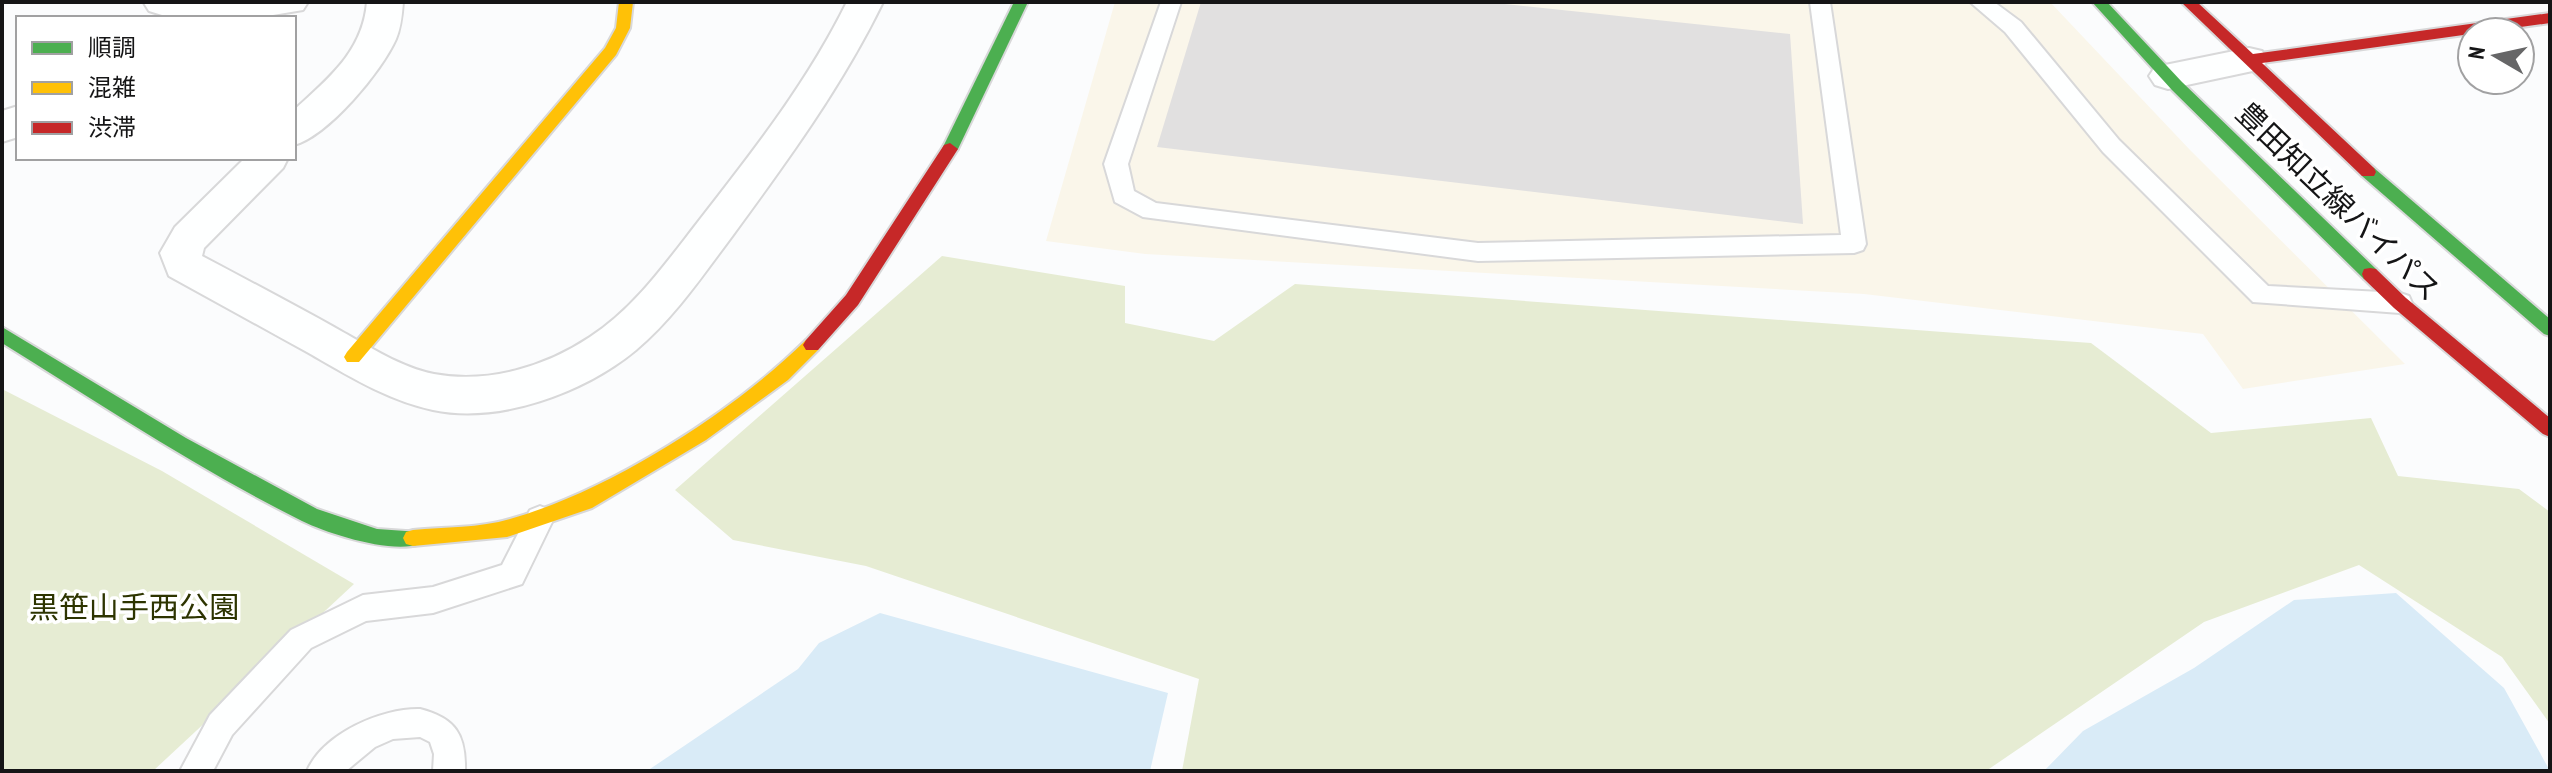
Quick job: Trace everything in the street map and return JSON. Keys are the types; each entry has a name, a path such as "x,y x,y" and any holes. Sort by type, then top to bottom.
{"street":[{"path":"146,16 163,2 227,10 290,2"},
{"path":"296,130 358,68 380,39 386,17 385,2"},
{"path":"353,357 611,51 623,28 626,2"},
{"path":"267,160 189,238 181,253 184,265 353,357 413,385 468,396 526,385 562,374 607,349 660,300 763,166 844,49 865,2"},
{"path":"2,334 179,443 311,516 334,525 377,537 429,538 507,529 585,502 699,435 782,375 836,322 944,162 1021,2"},
{"name":"豊田知立線バイパス","path":"2099,2 2168,76 2400,303 2550,429"},
{"name":"豊田知立線バイパス","path":"2188,2 2378,181 2550,329"},
{"path":"2168,76 2249,60 2546,22"}],"lane":[{"path":"1171,2 1116,164 1123,196 1151,211 1478,252 1854,244 1820,2"},
{"path":"1980,2 2013,27 2111,146 2262,295 2400,303"},
{"path":"196,771 221,725 301,639 363,608 433,600 512,575 540,518"},
{"path":"323,771 377,729 419,722 434,725 446,737 449,771"}],"shaded area":[{"path":"1115,2 2050,2 2191,151 2405,364 2243,389 2203,334 1864,294 1145,254 1046,241"}],"green space":[{"path":"942,256 1125,286 1125,323 1214,341 1295,284 2091,343 2211,433 2371,418 2398,476 2519,489 2550,512 2550,724 2502,657 2359,565 2204,622 1986,771 1182,771 1199,679 866,566 733,540 675,490"},
{"name":"黒笹山手西公園","path":"2,389 162,471 354,584 153,771 2,771"}],"water":[{"path":"2396,593 2504,688 2550,771 2044,771 2083,731 2194,668 2294,600"},
{"path":"880,613 1168,693 1150,771 647,771 798,669 819,643"}],"building":[{"path":"1201,2 1486,2 1790,34 1803,224 1157,147"}],"traffic: fast":[{"path":"950,149 1021,2"},
{"path":"2099,2 2177,86 2370,274"},
{"path":"2368,172 2550,329"},
{"path":"2,334 179,443 311,516 377,537 413,538"}],"traffic: slow":[{"path":"353,357 611,51 623,28 626,2"},
{"path":"413,538 507,529 585,502 699,435 782,375 812,345"}],"traffic: jam":[{"path":"2188,2 2368,172"},
{"path":"2249,60 2550,18"},
{"path":"812,345 852,300 950,149"},
{"path":"2370,274 2550,429"}]}
